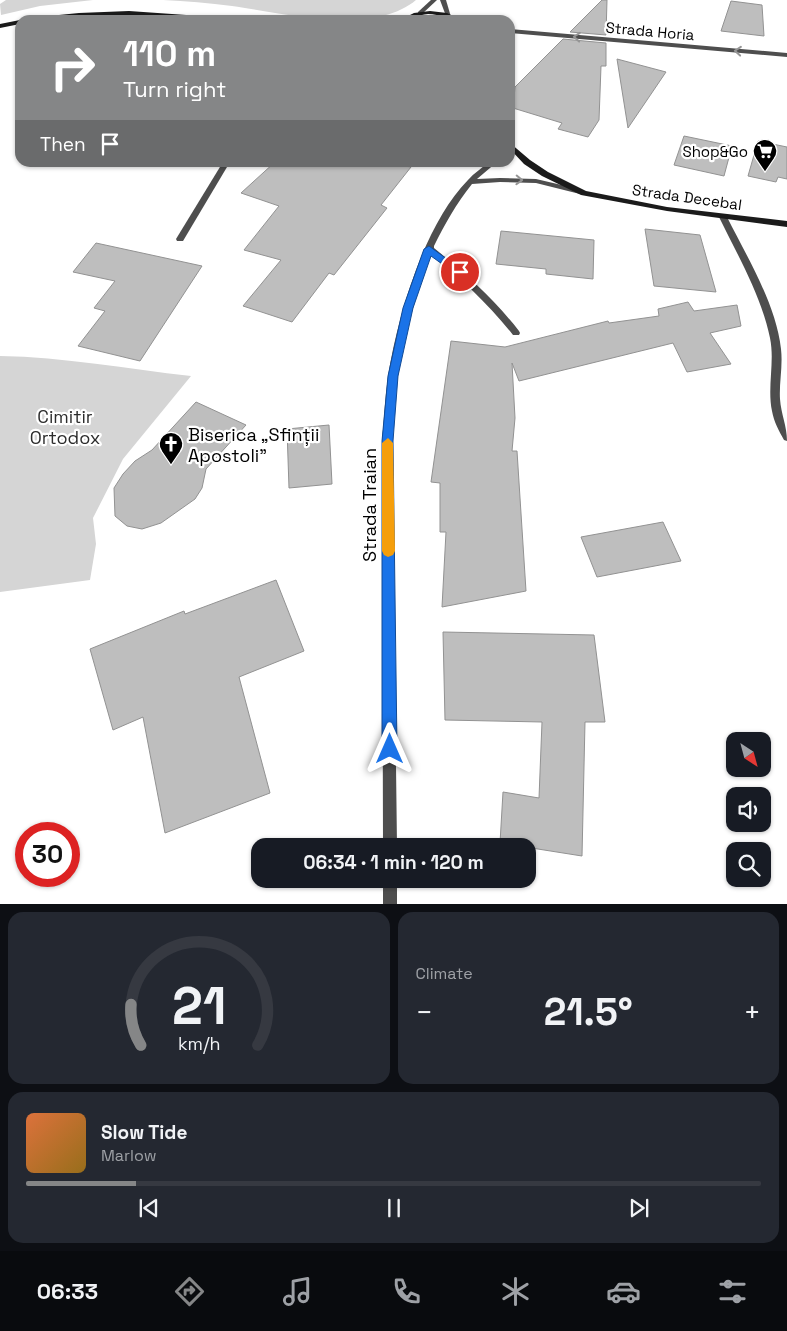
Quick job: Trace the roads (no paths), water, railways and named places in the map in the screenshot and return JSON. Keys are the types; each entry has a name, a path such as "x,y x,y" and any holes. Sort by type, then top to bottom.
{"main road":[{"path":"73,15 99,12 180,15"},
{"path":"417,15 434,13 444,15"},
{"path":"0,26 15,23"},
{"name":"Strada Decebal","path":"515,151 526,162 545,174 584,193 613,200 723,217 787,224"}],"street":[{"path":"420,14 434,0"},
{"path":"443,0 449,15"},
{"name":"Strada Horia","path":"515,31 787,55"},
{"path":"180,238 224,167"},
{"path":"470,182 478,167"},
{"name":"Strada Traian","path":"390,838 388,441 393,376 408,308 429,249 456,201 470,182 488,167"},
{"name":"Strada Decebal","path":"470,182 500,180 536,181 584,193"},
{"path":"723,217 764,304 775,338 777,359 775,410 787,437"},
{"path":"429,249 460,272 476,287 500,312 516,334"},
{"path":"390,888 390,904"}],"place":[{"name":"Shop&Go","path":"765,172"},
{"name":"Biserica „Sfinții Apostoli”","path":"171,465"}],"park label":[{"name":"Cimitir Ortodox","path":"65,426"}]}
